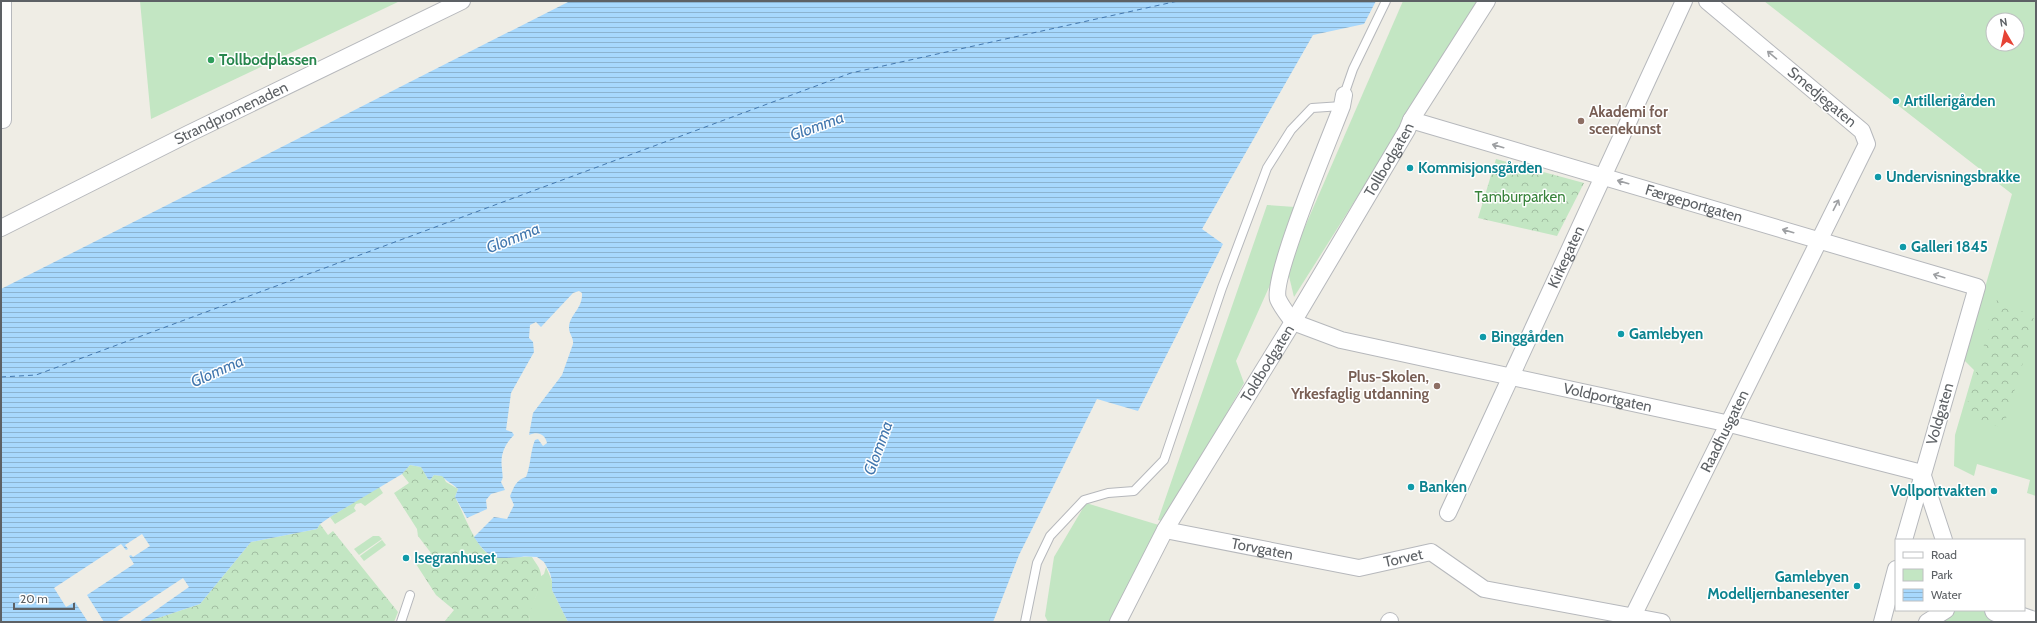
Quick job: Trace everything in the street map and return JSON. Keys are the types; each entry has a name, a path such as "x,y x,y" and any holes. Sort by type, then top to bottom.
{"street":[{"path":"1,120 3,120 3,1"},
{"name":"Strandpromenaden","path":"1,228 188,134 462,1"},
{"name":"Tollbodgaten","path":"1293,322 1407,130 1411,120 1487,1"},
{"name":"Kirkegaten","path":"1448,513 1684,1"},
{"name":"Smedjegaten","path":"1707,1 1862,131 1867,144 1819,240"},
{"name":"Toldbodgaten","path":"1118,622 1165,530 1293,322 1278,298 1280,277 1287,248 1343,101"},
{"name":"Færgeportgaten","path":"1411,120 1977,287"},
{"name":"Raadhusgaten","path":"1632,619 1730,424 1819,240"},
{"name":"Voldgaten","path":"1904,539 1922,473 1977,287"},
{"name":"Voldportgaten","path":"1293,322 1341,340 1730,424 1922,473"},
{"path":"1922,473 1944,539"},
{"name":"Torvgaten","path":"1165,530 1359,568"},
{"name":"Torvet","path":"1359,568 1431,552 1484,589 1632,619"},
{"path":"1882,622 1895,573"},
{"path":"1927,622 1944,611"},
{"path":"1999,611 2031,622"},
{"path":"1632,619 1662,622"}],"lane":[{"name":"Toldbodgaten","path":"1343,101 1354,68 1386,1"},
{"path":"1025,622 1037,563 1050,536 1084,500 1108,493 1134,491 1164,460 1222,288 1267,168 1291,130 1312,108 1343,101"},
{"path":"401,622 410,595"}],"green space":[{"name":"Tollbodplassen","path":"140,1 400,1 151,119"},
{"path":"1403,1 1481,1 1294,297 1287,268"},
{"path":"1764,1 2036,1 2036,496 2027,493 2030,480 1977,464 1974,476 1954,466 1955,435 1974,370 1964,360 2012,194"},
{"name":"Tamburparken","path":"1496,159 1584,183 1557,236 1478,218"},
{"path":"1267,205 1295,207 1270,285 1236,361 1244,383 1165,522 1158,520"},
{"path":"1998,296 2036,320 2003,428 1964,415"},
{"path":"410,465 421,467 430,480 434,475 443,476 446,482 458,489 455,497 470,529 480,545 490,555 500,558 532,557 539,568 541,582 531,608 530,622 444,622 454,610 436,595 416,564 431,553 418,536 417,529 394,493 409,483 402,474"},
{"path":"379,487 383,493 365,506 361,503 356,504 354,508 356,511 335,524 330,517"},
{"path":"1086,503 1162,526 1112,622 1048,622 1045,616 1054,557"},
{"path":"320,524 328,535 333,531 398,612 394,622 146,622 200,604 251,542 317,529"},
{"path":"373,536 379,536 382,539 359,555 354,549"},
{"path":"382,540 386,545 364,561 360,556"},
{"path":"546,567 552,581 552,590 568,622 530,622 530,609 540,584 540,577 544,574"},
{"path":"1948,611 1985,611 2018,622 1933,622"}],"water":[{"name":"Glomma","path":"570,1 1376,1 1364,24 1313,35 1202,229 1223,244 1138,411 1097,399 1019,555 993,622 568,622 552,590 550,573 544,562 537,557 494,557 484,551 474,537 494,517 507,519 514,505 510,496 518,482 526,477 535,440 538,439 543,446 547,443 545,437 541,434 535,433 529,435 533,413 562,375 573,344 569,328 571,319 582,299 582,293 579,291 573,293 541,327 536,322 530,325 529,338 533,342 534,352 511,393 506,430 512,432 514,435 505,446 502,455 503,477 501,482 505,490 491,494 486,500 487,509 467,518 455,497 458,489 454,485 442,476 434,475 430,480 421,467 410,465 402,474 330,517 320,524 317,529 251,542 200,604 146,622 1,622 1,289"}],"pier":[{"path":"142,534 150,546 133,557 131,555 129,556 134,564 87,595 104,622 88,622 75,602 66,607 54,588 121,544 126,550 128,549 125,545"},
{"path":"183,578 189,587 139,622 116,622"}],"ferry route":[{"path":"1,377 36,375 851,73 1178,1"}],"place":[{"name":"Tollbodplassen","path":"211,60"},
{"name":"Artillerigården","path":"1896,101"},
{"name":"Akademi for scenekunst","path":"1581,121"},
{"name":"Kommisjonsgården","path":"1410,168"},
{"name":"Undervisningsbrakke","path":"1878,177"},
{"name":"Galleri 1845","path":"1903,247"},
{"name":"Gamlebyen","path":"1621,334"},
{"name":"Binggården","path":"1483,337"},
{"name":"Plus-Skolen, Yrkesfaglig utdanning","path":"1437,386"},
{"name":"Banken","path":"1411,487"},
{"name":"Vollportvakten","path":"1994,491"},
{"name":"Isegranhuset","path":"406,558"},
{"name":"Gamlebyen Modelljernbanesenter","path":"1857,586"}]}
